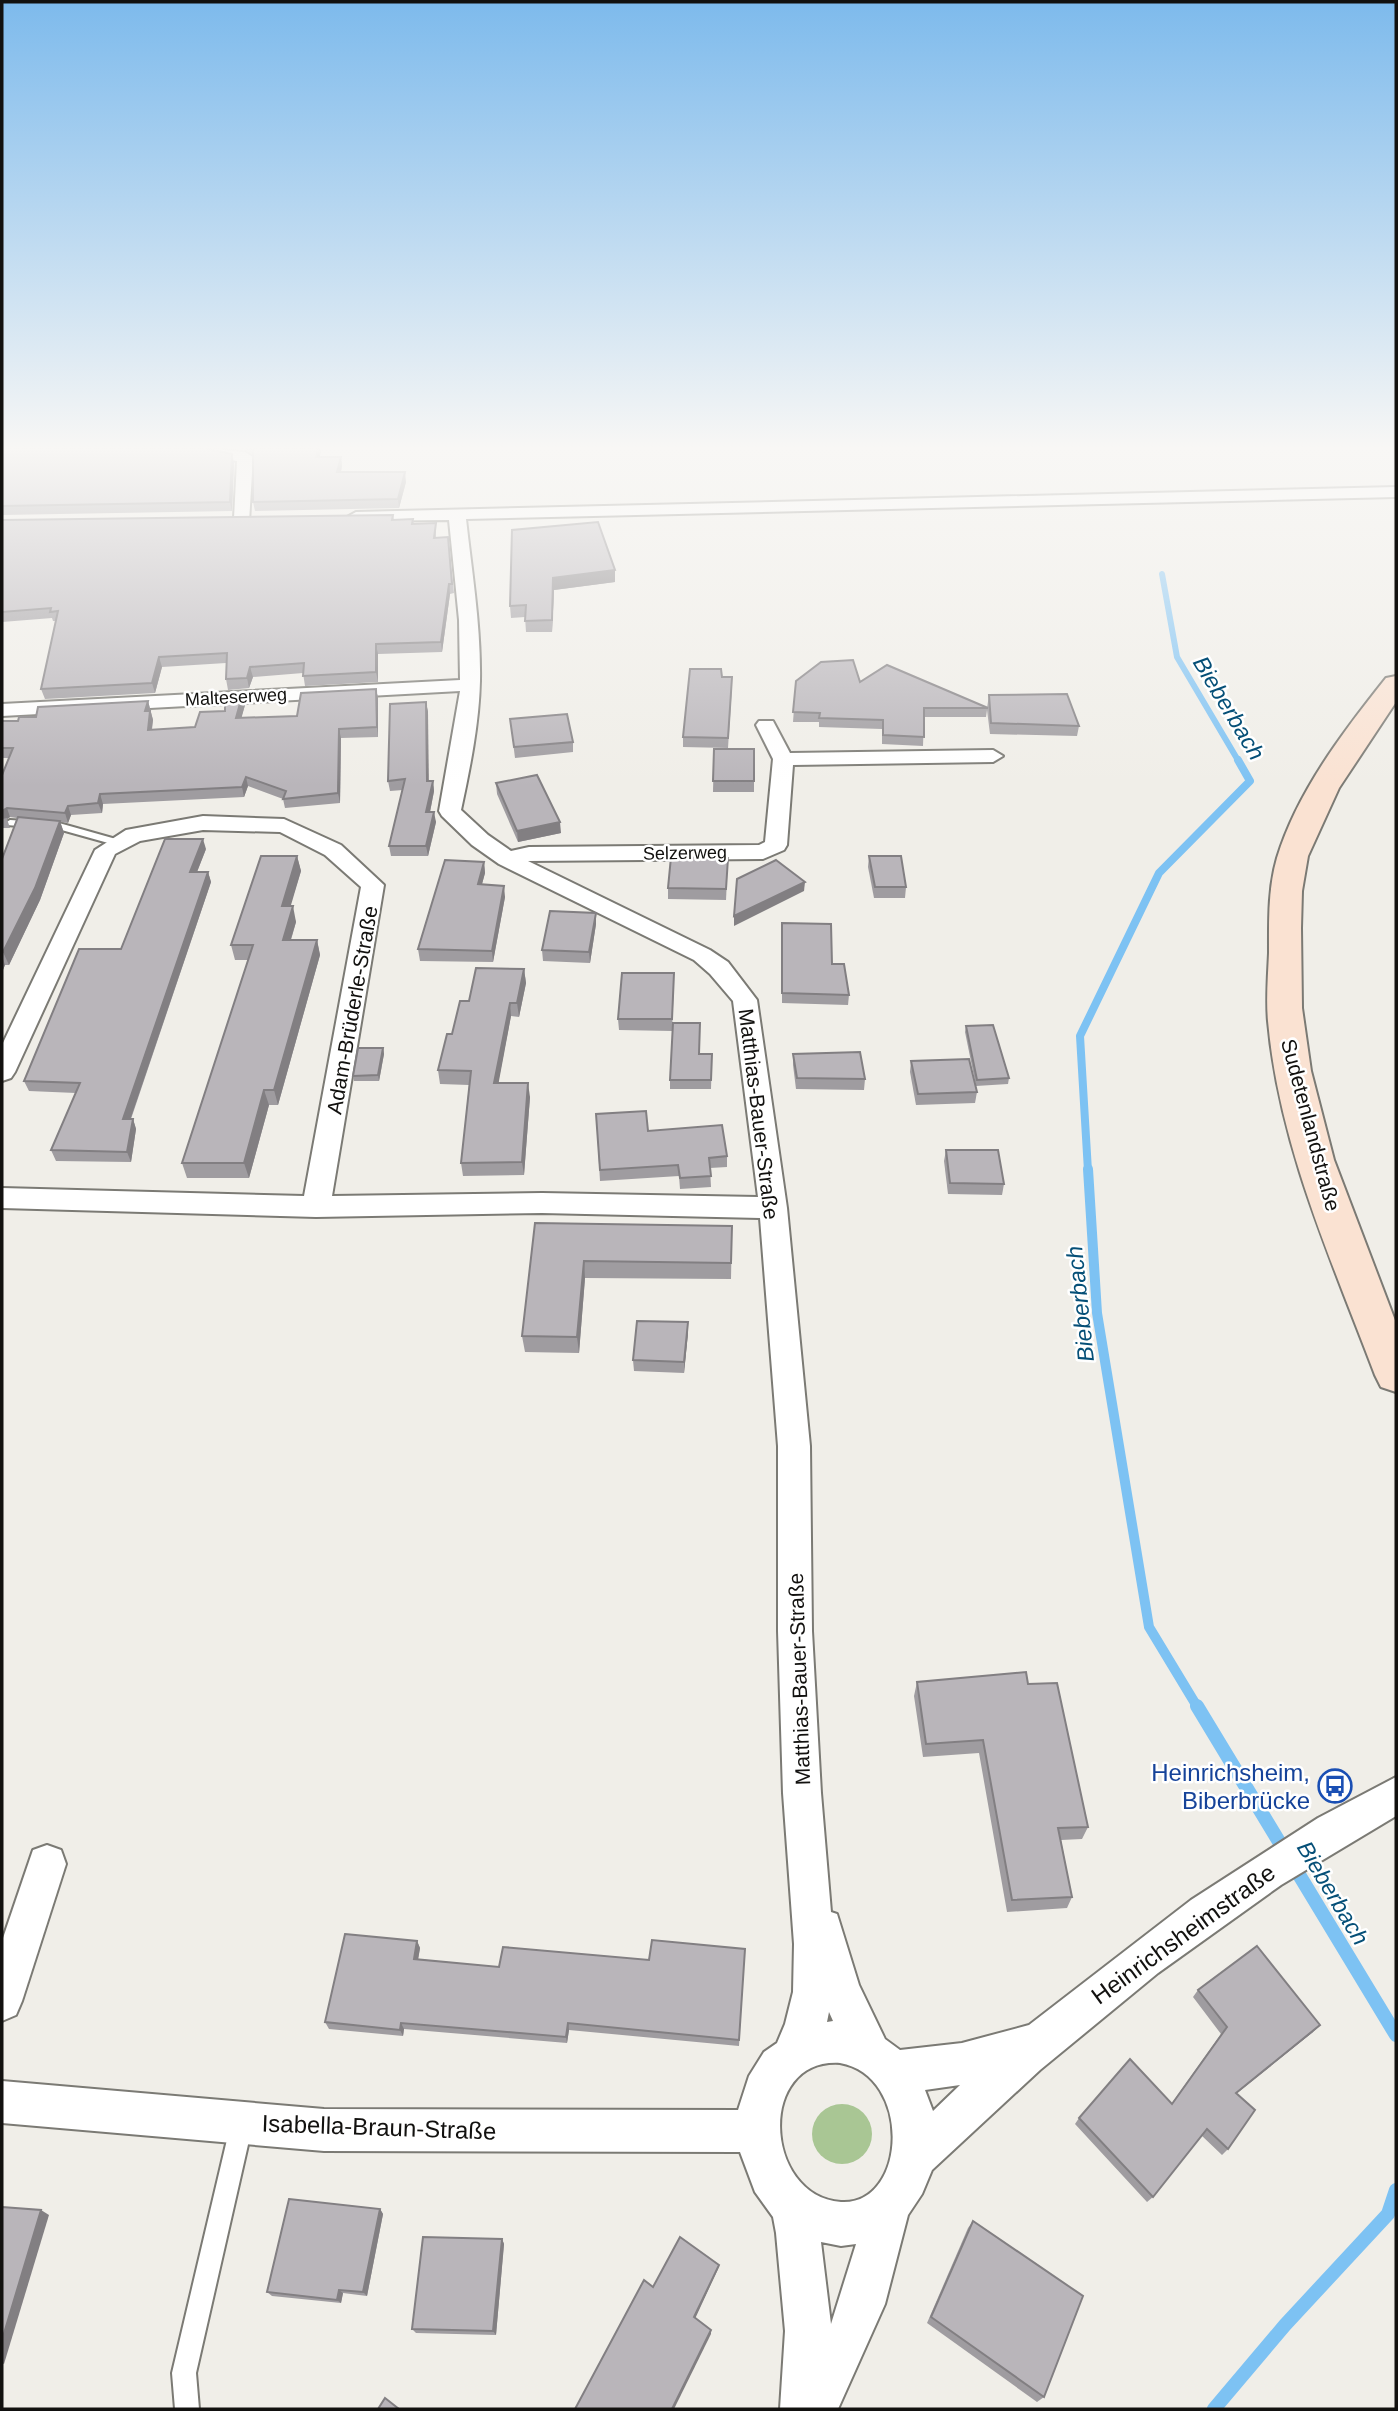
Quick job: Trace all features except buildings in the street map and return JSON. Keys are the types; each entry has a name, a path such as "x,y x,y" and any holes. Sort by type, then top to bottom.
{"street":[{"name":"Matthias-Bauer-Straße","path":"462,561 469,622 470,685 463,745 450,811 480,840 507,859 702,955 735,985 746,1000 773,1209 794,1446 795,1632 802,1793 814,1944 813,1992 805,2027 793,2054"},
{"name":"Sudetenlandstraße","path":"1396,684 1370,716 1307,821 1292,860 1285,921 1286,1025 1301,1104 1325,1190 1396,1375"},
{"name":"Malteserweg","path":"2,710 470,685"},
{"path":"766,725 783,759 993,756"},
{"name":"Selzerweg","path":"507,859 530,854 763,852 776,845 783,759"},
{"name":"Adam-Brüderle-Straße","path":"119,843 134,835 203,822 284,826 333,850 373,885 370,916 316,1207"},
{"path":"2,1072 106,850 119,843"},
{"path":"2,1198 316,1207 542,1203 773,1209"},
{"name":"Heinrichsheimstraße","path":"915,2156 984,2091 1094,1998 1262,1874 1312,1841 1396,1796"},
{"path":"2,2001 47,1864"},
{"name":"Matthias-Bauer-Straße","path":"810,1878 840,1991 881,2061"},
{"name":"Heinrichsheimstraße","path":"890,2204 867,2218 842,2224 817,2219 793,2206 769,2177 761,2159 756,2131 760,2100 773,2073 793,2054 817,2043 844,2043 881,2061 946,2069 1001,2056 1048,2038"},
{"name":"Heinrichsheimstraße","path":"814,2409 867,2289 890,2204 906,2182 915,2156 916,2127 908,2097 881,2061"},
{"name":"Isabella-Braun-Straße","path":"2,2102 324,2130 756,2131"},
{"name":"Heinrichsheimstraße","path":"793,2206 808,2284 810,2361 804,2409"}],"lane":[{"path":"10,823 59,826 119,843"},
{"path":"187,2409 184,2373 242,2122"}],"green space":[{"path":"836,2104 848,2104 864,2112 870,2122 870,2146 864,2156 848,2164 836,2164 820,2156 812,2140 812,2128 820,2112"}],"waterway":[{"name":"Bieberbach","path":"1162,574 1177,657 1239,762"},
{"name":"Bieberbach","path":"1088,1171 1080,1036 1159,873 1250,781 1238,760"},
{"name":"Bieberbach","path":"1088,1169 1097,1313 1149,1627 1198,1708"},
{"name":"Bieberbach","path":"1197,1706 1396,2035"},
{"name":"Bieberbach","path":"1214,2409 1285,2325 1388,2214 1396,2190"}],"place":[{"name":"Heinrichsheim, Biberbrücke","path":"1335,1786"}]}
